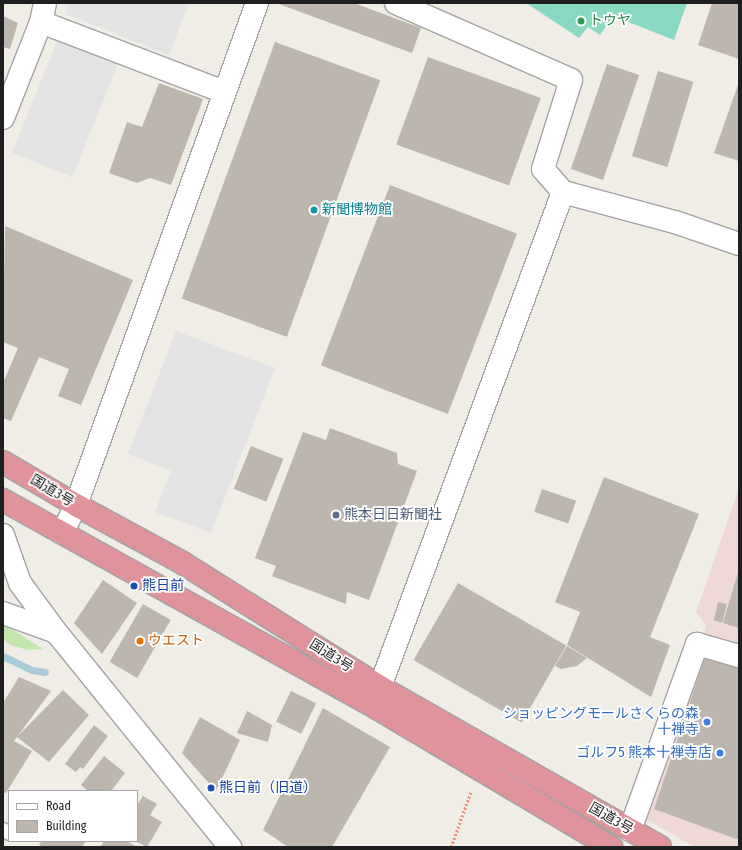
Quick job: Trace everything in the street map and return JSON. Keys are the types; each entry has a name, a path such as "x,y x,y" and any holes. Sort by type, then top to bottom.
{"highway":[{"name":"国道3号","path":"3,462 76,505 181,562 380,687 660,847"},
{"name":"国道3号","path":"3,500 380,710 611,847"}],"street":[{"path":"62,533 76,505 257,3"},
{"path":"396,3 571,80 543,169 563,192 675,222 739,244"},
{"path":"3,118 43,13 224,92"},
{"path":"380,687 563,192"},
{"path":"3,535 20,583 56,632 230,847"},
{"path":"3,613 56,632"},
{"path":"630,830 697,644 739,656"}],"path":[{"path":"451,847 473,786"}],"shaded area":[{"path":"68,3 189,3 169,55 66,14"},
{"path":"60,34 120,58 72,177 12,153"},
{"path":"176,331 275,368 211,533 155,512 171,471 128,454"},
{"name":"ショッピングモールさくらの森 十禅寺","path":"739,488 739,847 694,847 644,818 706,626 696,612"}],"green space":[{"name":"トウヤ","path":"526,3 687,3 674,40 613,16 600,35 588,27 579,38"},
{"path":"3,624 43,649 28,650 10,645 3,639"}],"building":[{"path":"276,3 354,3 421,28 412,53"},
{"path":"712,3 739,3 739,59 698,45"},
{"path":"3,16 18,23 10,49 3,47"},
{"path":"275,42 380,80 287,337 182,299"},
{"path":"428,57 541,98 509,185 396,144"},
{"path":"607,64 639,75 603,180 571,169"},
{"path":"658,71 693,82 667,167 632,156"},
{"path":"739,82 739,161 714,153"},
{"path":"159,83 203,99 171,185 150,178 137,183 109,173 127,122 142,127"},
{"path":"390,185 517,234 448,414 321,365"},
{"path":"5,226 133,280 81,405 58,396 69,369 39,357 11,421 3,418 3,383 18,348 3,342"},
{"name":"熊本日日新聞社","path":"330,428 397,453 398,464 417,471 369,600 347,592 346,604 272,576 276,566 255,558 303,432 326,440"},
{"path":"251,446 283,459 266,502 234,489"},
{"path":"604,477 699,514 650,637 670,645 651,697 567,645 580,612 555,602"},
{"path":"542,489 576,501 568,523 534,512"},
{"path":"739,569 739,628 723,623"},
{"path":"103,580 137,603 102,654 74,623"},
{"path":"458,583 566,646 522,723 414,660"},
{"path":"718,602 727,604 722,623 714,621"},
{"name":"ウエスト","path":"143,604 171,620 137,678 110,662"},
{"path":"567,646 587,658 577,666 561,669 555,666"},
{"path":"706,654 739,664 739,840 654,809"},
{"path":"19,677 51,691 14,741 32,751 6,793 3,792 3,703"},
{"path":"63,690 89,715 49,762 17,737"},
{"path":"291,691 316,703 301,734 276,722"},
{"path":"323,708 390,747 332,847 288,847 263,830"},
{"path":"247,711 272,725 268,742 237,733"},
{"path":"200,717 240,740 216,791 182,753"},
{"path":"94,725 108,736 83,769 80,767 76,772 65,764"},
{"path":"104,756 125,773 112,790 87,790 81,785"},
{"path":"143,796 157,804 150,815 162,822 147,847 137,842 138,804"},
{"path":"41,842 85,842 82,847 42,847 39,845"},
{"path":"103,842 129,842 137,847 100,847"}],"waterway":[{"path":"3,656 32,670 45,672"}],"place":[{"name":"トウヤ","path":"581,21"},
{"name":"新聞博物館","path":"314,210"},
{"name":"熊本日日新聞社","path":"336,515"},
{"name":"熊日前","path":"134,586"},
{"name":"ウエスト","path":"140,641"},
{"name":"ショッピングモールさくらの森 十禅寺","path":"707,722"},
{"name":"ゴルフ5 熊本十禅寺店","path":"720,753"},
{"name":"熊日前（旧道）","path":"211,788"}]}
